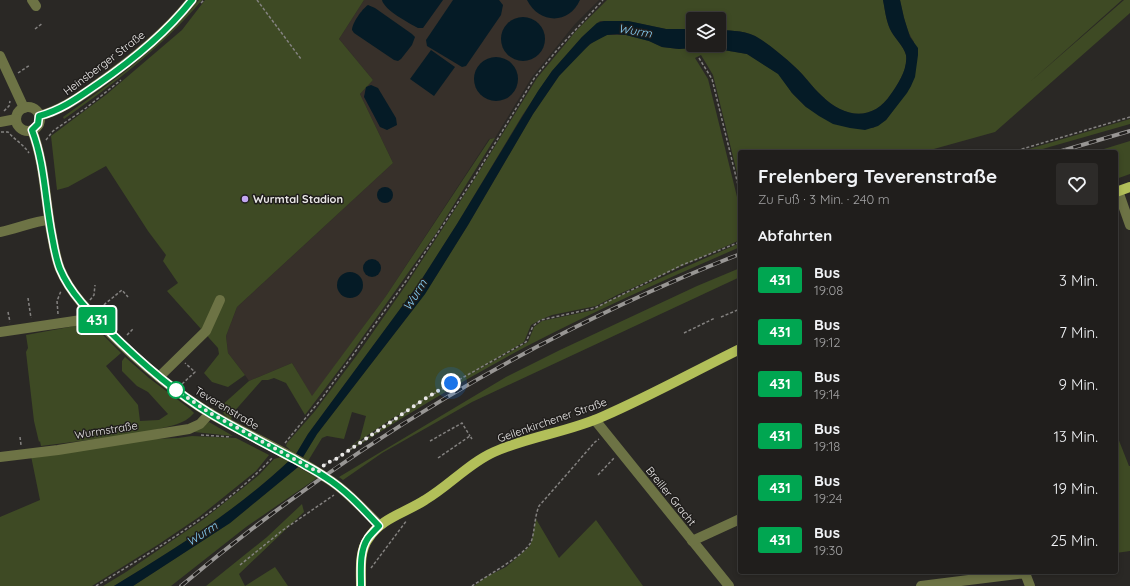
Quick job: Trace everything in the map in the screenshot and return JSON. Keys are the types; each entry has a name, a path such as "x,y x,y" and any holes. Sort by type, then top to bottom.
{"main road":[{"path":"1118,192 1130,187"},
{"name":"Geilenkirchener Straße","path":"361,586 361,564 364,548 368,539 379,526 388,519 426,500 484,457 514,443 557,432 594,420 738,350"}],"street":[{"name":"Heinsberger Straße","path":"39,116 51,113 69,104 122,68 155,41 182,13 192,0"},
{"path":"0,56 24,108"},
{"path":"24,108 32,108 39,116 38,124 32,130 22,129 18,125 16,119 18,113 24,108"},
{"path":"0,122 16,119"},
{"name":"Teverenstraße","path":"32,130 37,144 42,168 49,220 60,269 74,292 92,315 126,348 176,390 210,413 277,452 318,472 342,489"},
{"path":"1118,195 1130,225"},
{"path":"0,232 43,220 49,220"},
{"path":"159,376 206,331 220,300"},
{"path":"0,332 88,319 92,315"},
{"name":"Wurmstraße","path":"0,457 58,450 190,429 200,424 210,413"},
{"name":"Breiller Gracht","path":"594,420 729,586"},
{"path":"342,489 379,526"},
{"path":"692,540 738,520"},
{"path":"921,586 1017,574"},
{"path":"1025,574 1030,586"}],"path":[{"path":"258,0 301,60"},
{"path":"96,586 156,549 201,518 257,474 277,452 322,398 406,281 474,178 535,78 572,32 603,0"},
{"path":"35,29 43,23"},
{"path":"699,58 712,79 738,185"},
{"path":"10,77 30,65"},
{"path":"0,112 5,110 10,100"},
{"path":"1019,150 1130,117"},
{"path":"0,132 8,132 14,139 24,146 29,153"},
{"path":"318,472 325,464 336,459 423,400 526,342 533,326 541,320 595,308 682,265 738,243"},
{"path":"84,305 94,295 94,285"},
{"path":"59,323 57,301 63,289"},
{"path":"92,315 122,290 128,296"},
{"path":"28,298 32,327"},
{"path":"721,317 738,310"},
{"path":"684,333 715,318"},
{"path":"176,390 195,372 182,361"},
{"path":"430,441 462,423 472,439"},
{"path":"190,429 193,434 235,437"},
{"path":"472,586 505,566 530,545 539,506 595,442 606,435"},
{"path":"438,458 470,436"},
{"path":"598,475 613,459 621,454"},
{"path":"240,565 283,530 342,489"},
{"path":"378,561 407,521 406,510"}],"shaded area":[{"path":"364,0 599,0 575,24 532,77 495,138 489,139 386,296 312,397 292,363 249,381 228,353 226,336 237,307 393,163 360,94 373,80 339,39"}],"green space":[{"path":"199,0 202,0 171,34 137,64 64,119 63,117 100,91 135,63 169,33"},
{"path":"205,0 364,0 339,39 373,80 360,94 393,163 237,307 226,336 228,353 245,375 228,387 212,382 204,373 219,354 218,348 167,291 178,283 163,261 166,255 148,231 106,166 68,187 57,190 51,136 107,94 182,30"},
{"path":"607,0 883,0 890,29 905,52 906,60 904,71 899,81 884,103 867,113 858,114 840,109 831,103 818,93 795,67 760,39 745,32 726,30 726,12 686,12 686,29 666,29 628,21 600,21 582,37 552,71 522,116 420,282 308,434 296,454 290,450 286,446 287,443 315,411 357,355 406,285 474,180 537,78 576,31"},
{"path":"900,0 1122,0 1030,82 1124,0 1130,0 1130,13 995,132 930,150 738,150 738,177 713,75 701,55 695,58 708,79 738,201 738,241 617,295 596,306 552,315 542,319 531,325 524,342 467,376 528,342 534,327 542,321 594,310 606,302 738,244 738,248 608,306 531,344 438,396 348,452 347,451 412,408 393,418 346,450 360,439 366,416 352,412 344,439 327,436 322,438 308,461 303,457 317,434 425,294 468,225 533,114 559,76 583,50 597,39 607,35 626,35 649,41 662,47 686,48 686,52 726,52 726,50 747,54 779,74 792,93 806,107 873,128 886,120 911,86 914,42 907,27"},
{"path":"1130,119 1130,124 1039,150 1026,150"},
{"path":"495,138 437,232 345,362 305,415 286,383 274,378 262,380 232,414 231,421 220,407 249,381 292,363 312,396 386,296 490,139"},
{"path":"1130,141 1130,174 1118,178 1118,150 1101,150"},
{"path":"738,269 738,278 472,402 382,453 343,480 339,477 506,377 697,286"},
{"path":"91,323 121,353 106,366 138,405 140,421 159,420 168,414 148,392 137,386 122,371 122,361 125,357 194,413 181,423 152,432 41,446 34,421 26,352 28,348 26,335"},
{"path":"209,422 233,436 194,432"},
{"path":"192,436 236,438 269,455 256,471 199,517 92,586 0,586 0,517 40,500 31,456 150,439"},
{"path":"1118,438 1130,466 1130,551 1118,553"},
{"path":"281,457 289,461 248,496 205,528 114,586 103,586 204,519 259,475 274,459"},
{"path":"298,467 317,478 246,527 171,586 133,586 230,523"},
{"path":"302,504 304,512 239,574 245,586 206,586 267,537"},
{"path":"536,519 559,558 596,520 643,586 474,586 486,577 506,567 530,546"},
{"path":"275,567 288,586 245,586"}],"water":[{"path":"382,0 443,0 423,28 418,28 392,12 387,8"},
{"path":"453,0 499,0 503,5 501,15 466,66 462,67 427,46 426,40"},
{"path":"527,0 580,0 569,14 554,18 539,14 532,8"},
{"path":"883,0 900,0 910,37 918,48 915,77 907,93 886,120 878,126 865,130 833,124 819,116 806,107 792,93 778,74 747,54 726,50 726,31 740,32 755,36 799,70 818,93 831,103 840,109 849,112 858,114 867,113 884,103 904,71 906,55 890,29"},
{"path":"368,5 375,8 415,37 412,45 398,61 394,60 354,33 352,30 358,16"},
{"path":"519,17 527,17 532,18 539,23 544,30 544,48 539,55 532,60 519,61 511,58 504,51 501,43 501,35 504,27 511,20"},
{"name":"Wurm","path":"604,21 628,21 666,29 686,29 686,48 662,47 649,41 626,35 607,35 590,44 559,76 533,114 468,225 425,294 317,434 303,457 296,454 308,434 420,282 538,91 552,71 582,37 597,23"},
{"path":"431,50 455,67 434,96 410,79"},
{"path":"500,57 505,58 512,63 517,70 517,88 512,95 505,100 492,101 487,100 480,95 475,88 474,75 475,70 480,63 487,58"},
{"path":"371,85 378,88 396,118 397,125 387,130 380,127 364,97 366,87"},
{"path":"385,187 391,189 393,195 391,201 385,203 379,201 377,195 379,189"},
{"path":"372,259 378,262 381,268 378,274 372,277 366,274 363,268 366,262"},
{"path":"350,272 359,276 363,285 359,294 350,298 341,294 337,285 341,276"},
{"name":"Wurm","path":"289,461 298,467 230,523 133,586 114,586 205,528 248,496"}],"railway":[{"path":"1065,150 1130,131"},
{"path":"181,586 244,535 310,486 378,440 447,397 518,357 591,320 665,285 738,255"}],"bus line":[{"name":"431","path":"192,0 182,13 155,41 122,68 69,104 51,113 39,116 38,124 36,128 32,130 37,144 44,176 49,220 60,269 74,292 93,315 151,371 185,397 210,413 324,476 346,492 379,526 368,539 364,548 361,564 361,586"}],"place":[{"name":"Wurmtal Stadion","path":"245,199"}],"route":[{"path":"176,390 210,413 241,431 318,472 325,464 336,459 368,436 451,383"}]}
